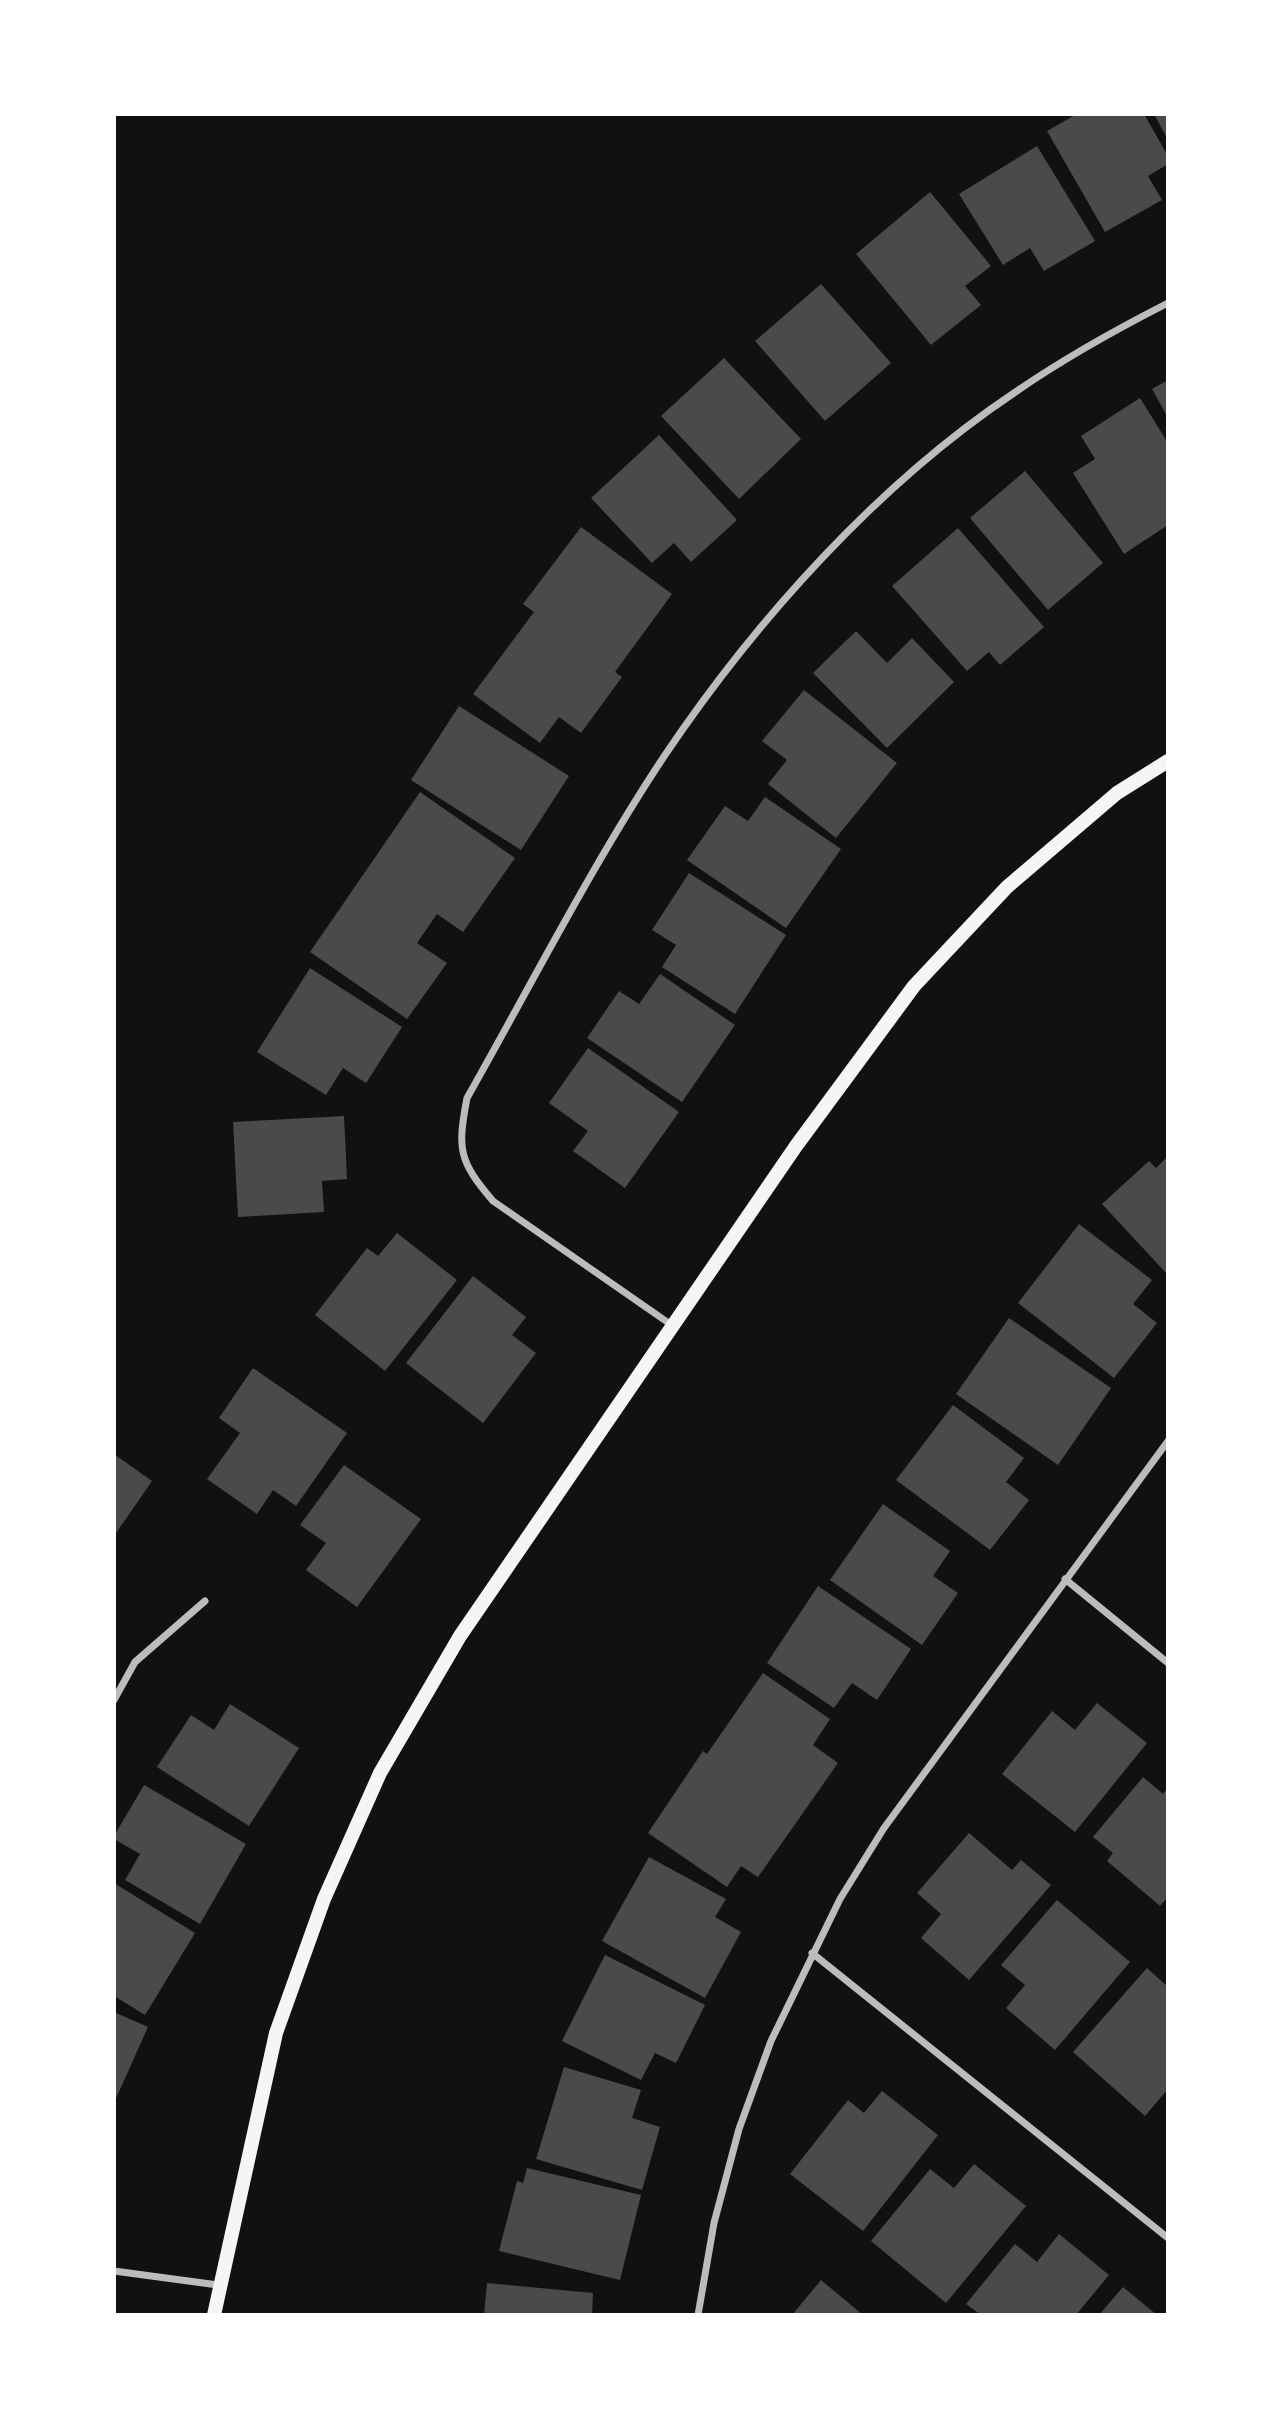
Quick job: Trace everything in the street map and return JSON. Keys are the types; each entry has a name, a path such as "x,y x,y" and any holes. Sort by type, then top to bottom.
{"main road":[{"path":"214,2315 218,2285 276,2033 324,1899 380,1773 460,1636 796,1146 914,986 1007,887 1117,793 1168,761"}],"street":[{"path":"674,1326 493,1201 474,1179 462,1156 461,1130 467,1098 665,756 733,662 791,593 851,530 932,455 1012,394 1102,337 1168,303"},
{"path":"698,2315 714,2223 739,2129 771,2040 840,1899 884,1828 1168,1441"},
{"path":"1065,1579 1168,1663"},
{"path":"114,1700 135,1662 205,1601"},
{"path":"812,1953 1168,2238"},
{"path":"114,2271 218,2285"}],"building":[{"path":"1077,114 1144,114 1168,156 1168,164 1148,176 1162,200 1105,232 1047,131"},
{"path":"1154,114 1168,114 1168,140"},
{"path":"1037,146 1095,241 1044,271 1030,248 1003,265 959,194"},
{"path":"930,192 991,266 965,286 981,305 931,345 856,254"},
{"path":"821,284 891,363 825,421 755,341"},
{"path":"724,358 801,439 739,499 661,416"},
{"path":"1168,380 1168,418 1152,389"},
{"path":"1140,398 1168,443 1168,525 1124,554 1073,473 1095,459 1081,436"},
{"path":"659,435 737,520 691,562 674,543 652,563 591,498"},
{"path":"1025,471 1103,563 1048,610 970,518"},
{"path":"581,527 672,594 615,672 622,677 581,733 559,717 540,743 473,694 534,612 523,604"},
{"path":"958,528 1044,627 1000,665 989,652 967,671 892,586"},
{"path":"856,631 887,663 912,638 954,682 887,748 813,673"},
{"path":"804,690 897,763 836,838 768,784 787,760 762,741"},
{"path":"459,706 569,776 521,850 411,780"},
{"path":"420,792 515,858 463,932 437,914 417,943 447,963 407,1019 310,952"},
{"path":"765,797 841,849 786,928 687,860 725,806 748,821"},
{"path":"689,873 786,935 735,1014 662,967 676,945 652,930"},
{"path":"310,968 402,1027 366,1083 343,1068 326,1095 257,1052"},
{"path":"660,974 735,1025 682,1102 587,1038 619,991 639,1004"},
{"path":"588,1048 679,1112 625,1188 573,1151 588,1131 549,1103"},
{"path":"344,1116 347,1179 322,1181 324,1212 238,1217 233,1122"},
{"path":"1168,1156 1168,1275 1102,1204 1149,1161 1156,1168"},
{"path":"1079,1224 1152,1280 1133,1304 1157,1323 1114,1378 1018,1303"},
{"path":"397,1233 457,1280 385,1371 315,1315 367,1248 378,1256"},
{"path":"473,1276 526,1317 512,1335 536,1353 483,1423 406,1363"},
{"path":"1009,1318 1111,1388 1058,1465 956,1394"},
{"path":"253,1368 347,1433 296,1506 273,1490 257,1514 207,1479 240,1433 219,1418"},
{"path":"953,1405 1024,1458 1006,1482 1029,1500 990,1550 896,1480"},
{"path":"114,1454 152,1481 114,1536"},
{"path":"344,1465 421,1519 357,1607 306,1570 326,1543 300,1525"},
{"path":"883,1504 950,1551 933,1576 958,1593 922,1645 830,1580"},
{"path":"818,1586 911,1649 877,1700 852,1683 834,1708 767,1663"},
{"path":"763,1673 830,1719 813,1745 838,1763 758,1877 741,1866 727,1887 648,1833 703,1751 707,1754"},
{"path":"1097,1703 1147,1743 1075,1832 1002,1774 1052,1711 1075,1730"},
{"path":"230,1704 299,1748 249,1826 157,1767 191,1715 214,1730"},
{"path":"1143,1777 1163,1794 1168,1787 1168,1897 1160,1906 1107,1861 1113,1853 1093,1837"},
{"path":"144,1785 246,1844 200,1924 125,1880 140,1854 114,1839 114,1836"},
{"path":"969,1833 1012,1870 1021,1860 1051,1885 969,1980 921,1938 941,1914 917,1893"},
{"path":"649,1857 726,1899 715,1917 741,1932 705,1998 602,1941"},
{"path":"114,1883 195,1933 145,2015 114,1996"},
{"path":"1057,1900 1130,1962 1055,2050 1006,2008 1025,1985 1001,1965"},
{"path":"605,1955 705,2005 676,2063 655,2053 641,2080 562,2041"},
{"path":"1147,1968 1168,1987 1168,2089 1145,2116 1073,2052"},
{"path":"114,2012 148,2027 114,2103"},
{"path":"564,2067 641,2090 632,2118 660,2127 642,2190 536,2159"},
{"path":"882,2091 938,2135 863,2231 790,2174 848,2100 864,2113"},
{"path":"974,2164 1026,2206 946,2303 871,2241 930,2169 954,2188"},
{"path":"527,2168 641,2195 620,2280 499,2251 517,2181 523,2183"},
{"path":"1059,2234 1109,2275 1076,2315 981,2315 966,2304 1015,2244 1037,2262"},
{"path":"821,2280 863,2315 792,2315"},
{"path":"487,2283 593,2293 592,2315 484,2315"},
{"path":"1123,2287 1157,2315 1099,2315"}]}
